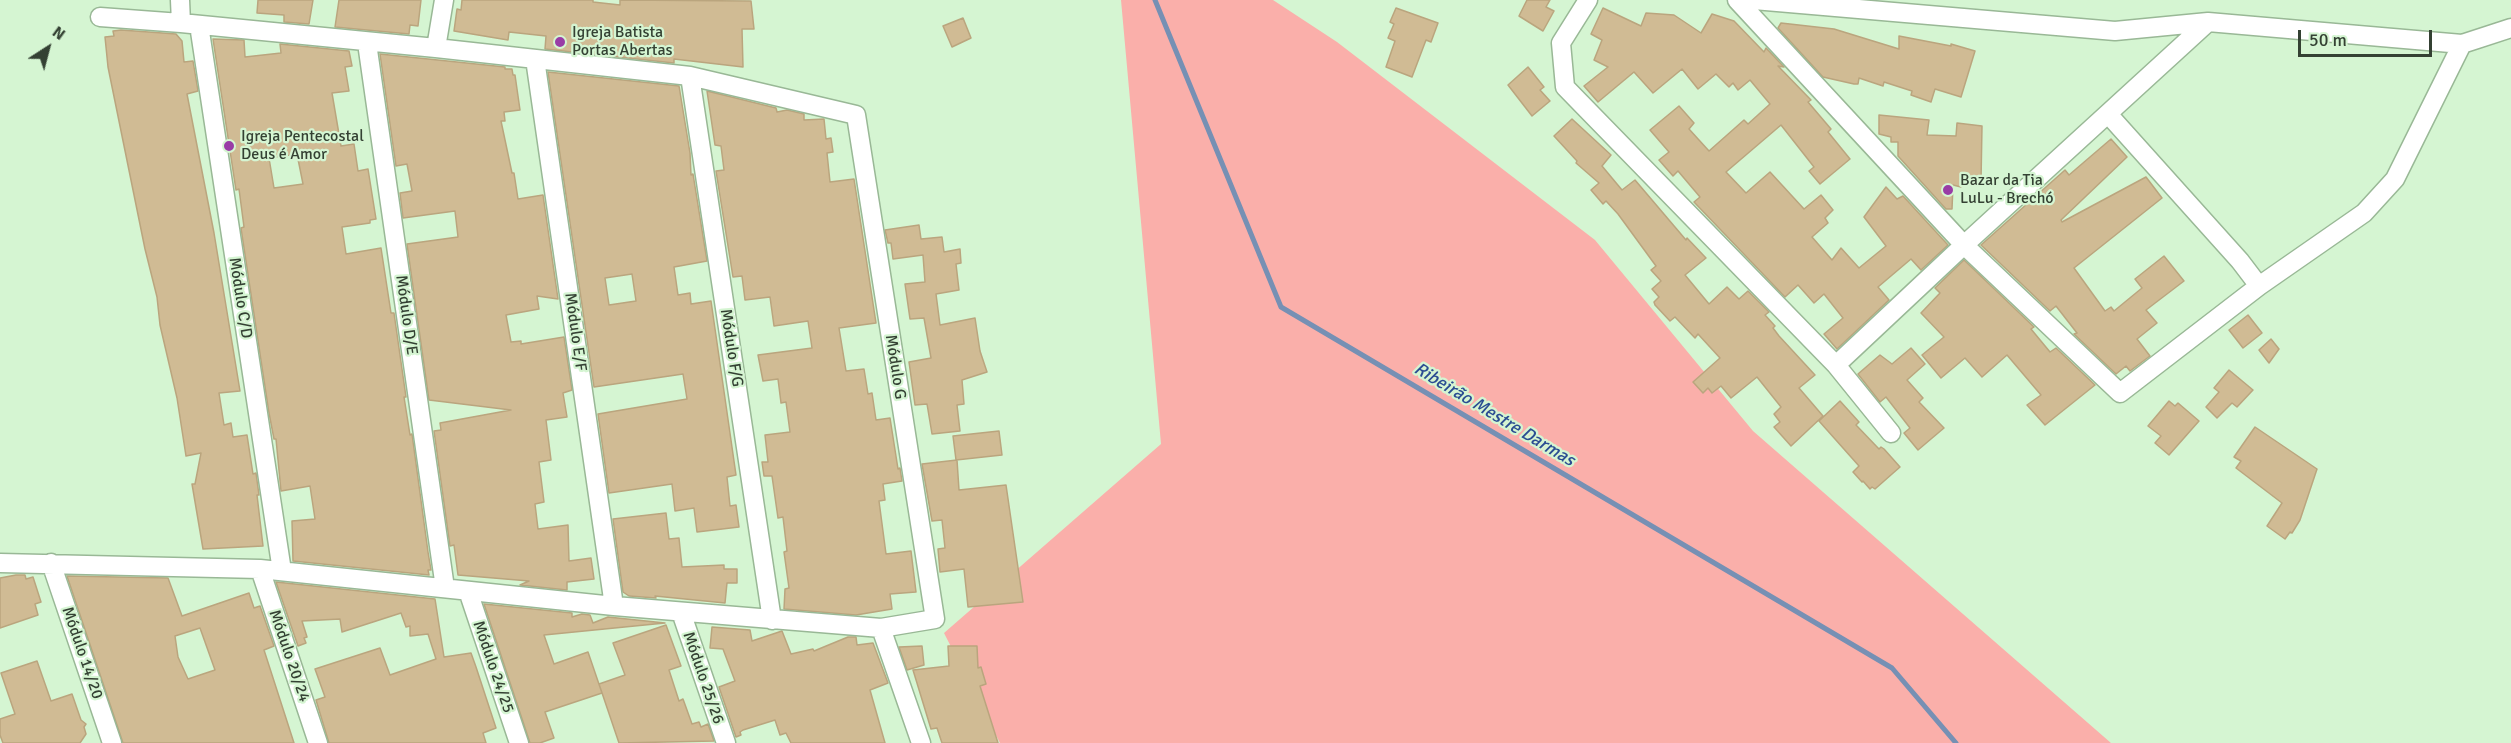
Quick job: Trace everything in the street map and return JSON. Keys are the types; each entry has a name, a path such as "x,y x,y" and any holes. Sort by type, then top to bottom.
{"street":[{"name":"Módulo C/D","path":"180,0 190,24 282,571"},
{"path":"436,48 444,0"},
{"path":"1588,0 1561,43 1565,87 1836,365 1891,433"},
{"path":"1737,0 1964,245 2121,393 2259,286 2364,213 2395,179 2462,44"},
{"path":"1754,0 2115,31 2208,22 2462,44 2511,28"},
{"path":"100,17 436,48 690,76"},
{"path":"1836,365 2208,22"},
{"name":"Módulo D/E","path":"367,43 445,588"},
{"name":"Módulo E/F","path":"535,59 614,606"},
{"name":"Módulo G","path":"690,76 856,115 934,619 880,628"},
{"name":"Módulo F/G","path":"690,76 772,620"},
{"path":"2108,114 2240,261 2259,286"},
{"path":"0,563 260,569 614,606 880,628 921,743"},
{"name":"Módulo 14/20","path":"51,563 112,743"},
{"name":"Módulo 20/24","path":"260,569 318,743"},
{"name":"Módulo 24/25","path":"468,591 519,743"},
{"name":"Módulo 25/26","path":"681,612 726,743"}],"shaded area":[{"path":"1121,0 1273,0 1337,42 1595,240 1753,431 2111,743 1000,743 944,633 1161,444"}],"building":[{"path":"258,0 313,0 309,24 284,22 284,15 257,13"},
{"path":"339,0 421,0 418,26 410,25 409,34 335,27"},
{"path":"462,0 593,0 593,2 620,5 620,0 751,1 754,29 742,29 743,67 674,59 674,63 545,49 546,36 509,32 508,40 454,31 457,9 461,10"},
{"path":"1527,0 1550,0 1546,7 1554,11 1543,31 1519,16"},
{"path":"1396,8 1438,23 1431,42 1426,40 1412,77 1386,67 1395,41 1388,38 1394,24 1390,22"},
{"path":"1603,8 1641,26 1646,13 1674,15 1701,33 1712,14 1734,21 1764,52 1766,48 1784,67 1778,66 1811,100 1808,102 1831,129 1828,132 1850,159 1820,184 1809,171 1814,167 1781,125 1726,172 1746,193 1770,172 1804,209 1821,195 1833,210 1825,218 1828,223 1812,237 1832,260 1841,248 1859,268 1886,246 1864,217 1886,187 1897,199 1903,196 1948,245 1921,270 1911,259 1878,287 1889,300 1837,349 1824,334 1843,318 1824,294 1814,303 1798,285 1785,297 1694,202 1700,197 1678,171 1673,176 1659,160 1669,152 1650,130 1679,106 1694,123 1689,129 1709,151 1744,120 1748,124 1770,104 1750,80 1738,90 1733,83 1729,87 1716,74 1698,89 1682,69 1653,93 1634,72 1598,102 1584,86 1608,67 1594,60 1602,40 1591,34"},
{"path":"963,18 971,38 952,47 943,26"},
{"path":"1781,23 1834,29 1899,49 1899,36 1951,46 1951,44 1975,51 1961,97 1935,89 1931,102 1911,95 1912,91 1884,82 1883,86 1859,78 1858,84 1854,84 1823,77 1778,28"},
{"path":"113,31 176,34 182,41 184,62 193,61 198,91 187,94 214,233 240,391 219,393 224,425 231,423 233,437 247,435 253,474 256,473 263,546 203,549 192,484 195,484 201,453 186,456 177,398 160,325 157,297 108,67 105,37 114,36"},
{"path":"213,39 244,40 245,57 281,53 280,44 349,51 352,66 345,67 349,91 332,93 341,146 354,144 358,171 368,169 376,219 370,220 370,223 342,227 346,254 381,248 391,313 394,313 410,435 412,434 431,570 428,570 429,575 293,561 292,521 315,519 310,486 281,491 276,439 274,439 269,413 241,228 244,227 239,189 236,190","holes":["297,154 303,184 274,188 269,158"]},
{"path":"380,54 505,67 505,69 512,69 515,75 520,110 504,112 505,121 501,121 518,199 543,195 558,299 537,296 539,309 506,315 511,342 521,341 521,344 564,337 572,390 563,393 567,417 546,420 551,460 539,462 544,502 535,504 538,529 568,525 569,561 591,558 594,579 567,582 567,590 520,585 529,581 458,575 454,545 450,546 434,431 441,430 440,423 511,410 429,400 407,244 458,237 455,211 403,218 400,193 412,191 407,164 396,166"},
{"path":"1528,67 1544,87 1540,90 1550,101 1532,116 1508,85"},
{"path":"548,72 679,86 690,153 691,175 693,174 707,261 674,267 678,295 690,293 691,304 711,301 736,475 727,477 730,506 736,505 739,527 697,532 694,508 675,511 672,484 609,493 598,414 687,399 683,374 594,387","holes":["632,274 636,301 609,305 605,278"]},
{"path":"707,91 776,108 777,112 787,110 804,114 804,120 824,119 826,139 831,138 833,152 827,153 830,182 854,179 876,323 839,328 846,371 864,369 868,394 872,393 876,420 890,418 898,469 900,468 902,481 883,484 885,500 879,501 886,554 911,551 916,592 890,594 892,609 856,615 784,609 785,589 789,588 784,552 787,551 783,517 778,518 772,476 764,476 762,462 768,462 765,435 790,432 786,402 781,403 778,379 763,381 758,355 812,348 808,321 774,326 770,297 745,300 742,276 733,277 716,171 724,170 721,146 715,145"},
{"path":"1879,115 1929,120 1927,135 1956,136 1957,123 1982,126 1981,182 1962,181 1961,187 1953,185 1952,209 1946,209 1898,156 1898,142 1891,142 1891,137 1879,134"},
{"path":"1572,119 1611,155 1602,166 1622,190 1635,180 1686,240 1687,238 1706,258 1685,275 1709,304 1727,287 1739,299 1748,291 1769,312 1765,315 1775,326 1773,328 1779,336 1815,375 1799,388 1823,416 1791,446 1774,427 1780,422 1774,414 1781,407 1757,377 1731,398 1721,386 1712,393 1708,388 1703,393 1693,382 1720,358 1698,334 1695,338 1675,317 1670,321 1655,305 1654,302 1659,297 1652,289 1661,281 1651,270 1656,266 1618,214 1606,201 1603,204 1591,190 1599,183 1576,163 1577,161 1554,136"},
{"path":"2111,139 2127,157 2061,220 2062,222 2146,177 2162,198 2074,268 2105,311 2111,307 2114,311 2142,288 2135,279 2164,256 2184,281 2146,310 2157,323 2137,339 2150,356 2130,371 2126,366 2116,374 2074,334 2077,333 2056,306 2050,311 1981,245 2065,170 2069,175"},
{"path":"919,225 921,239 942,237 944,252 960,249 961,263 956,264 959,290 936,294 940,325 975,318 980,351 987,372 962,380 964,404 957,405 960,431 932,434 927,404 915,405 909,362 931,358 924,318 910,319 905,284 925,282 923,255 893,259 891,243 888,243 885,230"},
{"path":"1964,260 2034,327 2031,329 2050,352 2056,348 2095,385 2045,425 2027,405 2041,395 2007,355 1982,377 1965,358 1941,378 1922,355 1944,337 1921,313 1940,293 1935,288"},
{"path":"2248,315 2262,333 2243,348 2229,330"},
{"path":"2271,339 2279,349 2269,363 2259,350"},
{"path":"1911,348 1925,364 1907,380 1923,398 1919,402 1944,428 1918,450 1904,433 1910,428 1886,397 1880,402 1858,374 1880,355 1892,364"},
{"path":"2229,370 2253,390 2237,407 2232,403 2217,418 2206,407 2219,392 2214,388"},
{"path":"1840,401 1859,422 1856,425 1879,449 1881,447 1884,449 1900,467 1875,489 1872,487 1870,489 1853,472 1859,466 1819,421"},
{"path":"2169,401 2175,406 2178,403 2199,421 2169,455 2155,443 2161,436 2148,426"},
{"path":"2255,427 2317,469 2300,520 2285,539 2267,526 2282,503 2236,468 2241,461 2234,457"},
{"path":"999,431 1002,455 956,460 953,436"},
{"path":"957,460 959,490 1006,485 1023,602 968,607 964,569 940,572 938,549 945,548 942,520 932,521 922,464"},
{"path":"666,513 669,539 679,538 682,567 724,565 724,569 737,569 737,583 727,583 725,603 655,596 656,598 629,596 623,592 613,519"},
{"path":"25,575 26,579 33,577 41,602 35,604 38,615 0,628 0,578"},
{"path":"67,576 168,578 182,616 249,593 254,608 260,606 274,646 264,650 294,743 123,743","holes":["200,628 215,670 188,679 178,657 175,636"]},
{"path":"276,582 435,599 444,657 471,653 476,667 496,728 483,733 486,743 329,743 316,700 325,697 315,669 380,648 390,675 436,659 428,634 410,636 410,626 406,627 401,613 342,632 340,619 302,621 307,637 304,638 306,643 298,646"},
{"path":"484,604 572,613 572,617 582,614 590,615 593,623 608,617 665,623 544,635 554,664 588,652 602,693 545,712 554,738 540,743 530,743"},
{"path":"666,625 681,666 669,670 679,701 683,699 692,724 699,722 701,727 708,724 714,741 619,743 599,684 625,675 613,643"},
{"path":"712,627 750,630 752,641 782,631 791,654 813,649 814,651 848,637 856,637 857,645 873,643 888,683 870,690 885,743 791,743 786,733 780,735 775,720 743,730 740,732 741,735 736,737 719,687 735,681 723,649 710,648"},
{"path":"922,646 924,665 907,670 899,647"},
{"path":"948,646 977,646 978,668 981,667 986,684 980,686 998,743 942,743 937,728 931,729 913,670 949,666"},
{"path":"37,661 51,701 72,694 81,720 86,724 84,727 86,734 80,743 3,743 0,735 0,719 15,714 1,673"}],"waterway":[{"name":"Ribeirão Mestre Darmas","path":"1155,0 1281,307 1892,668 1956,743"}],"place":[{"name":"Igreja Batista Portas Abertas","path":"560,42"},
{"name":"Igreja Pentecostal Deus é Amor","path":"229,146"},
{"name":"Bazar da Tia LuLu - Brechó","path":"1948,190"}]}
